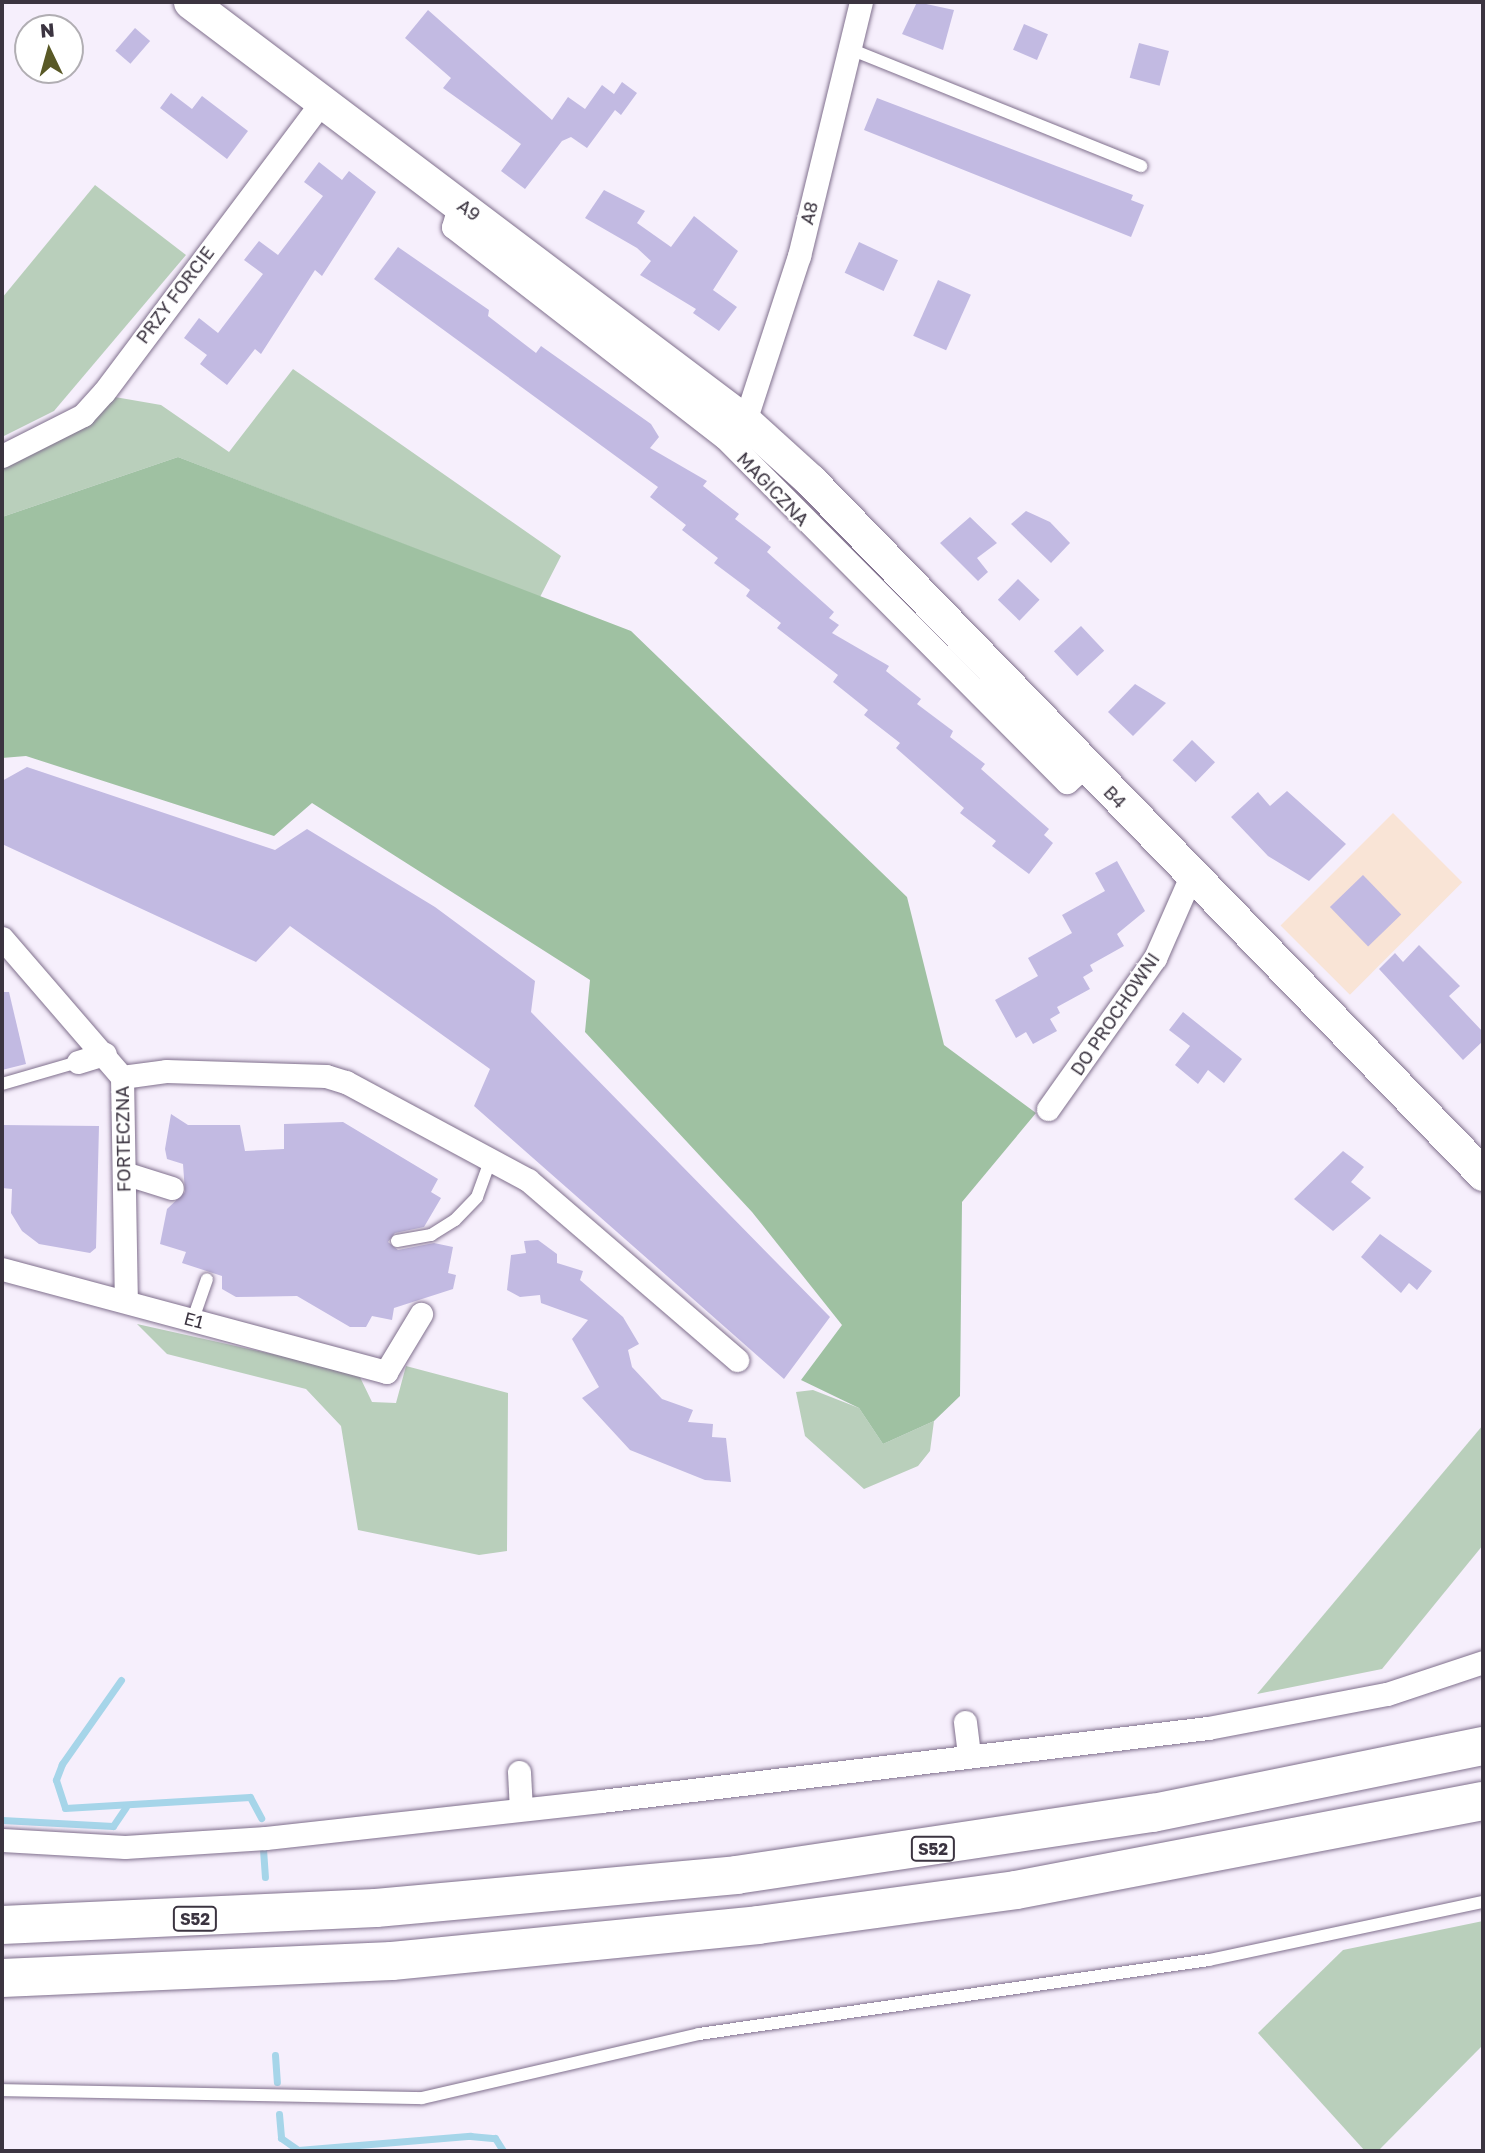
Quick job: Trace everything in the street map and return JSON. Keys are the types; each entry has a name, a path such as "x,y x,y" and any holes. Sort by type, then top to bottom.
{"highway":[{"name":"S52","path":"6,1925 376,1909 736,1875 1153,1813 1483,1746"},
{"path":"2,1978 86,1977 391,1961 758,1925 1029,1887 1483,1801"},
{"path":"2,1989 86,1977"}],"street":[{"name":"A9","path":"190,2 460,203 745,421"},
{"name":"A8","path":"745,421 792,281 861,2"},
{"name":"PRZY FORCIE","path":"2,456 83,415 104,392 323,103"},
{"name":"MAGICZNA","path":"460,203 453,228 725,438 1066,782 1085,766"},
{"name":"B4","path":"745,421 1483,1174"},
{"name":"DO PROCHOWNI","path":"1048,1109 1155,958 1191,876"},
{"name":"FORTECZNA","path":"2,938 105,1054 122,1077 126,1301"},
{"path":"78,1062 105,1054"},
{"path":"122,1077 156,1071 326,1076 528,1180 737,1360"},
{"path":"124,1173 172,1188"},
{"name":"E1","path":"2,1269 386,1372 421,1314"},
{"path":"2,1840 125,1847 227,1841 969,1756 1301,1713 1387,1694 1483,1662"},
{"path":"965,1723 969,1756"},
{"path":"519,1772 521,1808"}],"lane":[{"path":"850,50 1141,166"},
{"path":"2,1084 78,1062"},
{"path":"397,1241 431,1235 455,1220 477,1197 491,1161"},
{"path":"193,1319 206,1279"},
{"path":"2,2090 422,2098 699,2034 1209,1961 1483,1902"}],"shaded area":[{"path":"1393,813 1462,882 1350,995 1281,925"}],"green space":[{"path":"95,185 186,255 54,411 2,437 2,298"},
{"path":"293,369 561,556 540,597 178,457 2,517 2,463 109,396 161,405 229,452"},
{"path":"178,457 631,631 907,897 944,1045 1036,1113 962,1202 960,1396 934,1421 883,1444 859,1408 801,1380 842,1325 752,1212 585,1032 590,980 312,803 274,836 26,756 2,758 2,517"},
{"path":"137,1324 358,1373 372,1402 396,1403 406,1366 508,1393 507,1551 479,1555 358,1530 341,1426 306,1389 167,1354"},
{"path":"813,1390 859,1408 883,1444 934,1421 930,1451 918,1466 864,1489 805,1436 796,1392"},
{"path":"1483,1425 1483,1545 1382,1669 1257,1694"},
{"path":"1483,1921 1483,2045 1378,2151 1365,2151 1258,2033 1343,1950"}],"building":[{"path":"917,2 954,10 943,50 902,34"},
{"path":"428,10 552,120 568,97 585,109 602,85 614,94 622,82 637,93 621,115 615,110 587,148 571,137 562,141 525,189 501,171 521,144 443,88 451,78 405,38"},
{"path":"1024,24 1048,34 1037,60 1013,50"},
{"path":"135,28 150,41 130,64 115,51"},
{"path":"1139,43 1169,51 1160,86 1130,78"},
{"path":"171,93 192,109 202,96 248,131 227,159 160,108"},
{"path":"877,98 1133,195 1131,200 1144,205 1131,237 864,130"},
{"path":"319,162 342,180 349,171 376,192 322,276 315,270 261,354 255,349 227,385 200,364 207,355 184,338 199,318 218,333 263,274 244,260 259,241 278,255 323,196 304,182"},
{"path":"604,190 645,211 637,223 671,247 694,216 738,251 713,290 737,307 719,331 693,313 696,309 640,275 651,261 637,248 585,218"},
{"path":"859,242 898,260 884,291 845,273"},
{"path":"398,247 489,310 488,316 536,353 541,346 651,424 659,437 650,448 707,481 703,486 739,514 735,519 771,547 767,552 834,612 829,618 839,625 832,633 889,666 886,671 921,699 917,704 953,731 950,737 985,764 981,769 1049,829 1044,835 1053,843 1029,874 992,846 996,841 960,813 964,808 896,748 900,743 864,715 868,710 833,682 838,675 777,628 781,623 746,596 750,590 714,563 718,558 682,530 686,525 650,497 658,487 374,279"},
{"path":"938,280 971,295 946,350 913,336"},
{"path":"1026,511 1050,522 1070,543 1051,563 1011,524"},
{"path":"970,517 997,543 977,558 988,572 978,581 940,543"},
{"path":"1018,579 1040,600 1019,621 998,600"},
{"path":"1081,626 1104,651 1077,676 1054,651"},
{"path":"1135,684 1166,703 1133,736 1108,712"},
{"path":"1192,740 1215,762 1196,782 1173,760"},
{"path":"27,767 275,850 307,829 435,907 535,981 531,1012 830,1317 784,1379 474,1106 490,1069 290,926 256,962 2,844 2,781"},
{"path":"1287,791 1346,844 1309,881 1268,856 1231,817 1258,792 1270,806"},
{"path":"1117,861 1145,911 1117,934 1124,946 1090,965 1093,971 1083,977 1090,989 1057,1007 1060,1013 1050,1019 1057,1031 1033,1044 1026,1032 1016,1038 995,1000 1038,976 1028,958 1072,933 1062,915 1105,891 1095,873"},
{"path":"1363,875 1401,915 1368,947 1330,907"},
{"path":"1419,945 1460,986 1449,996 1483,1032 1483,1041 1463,1060 1379,969 1395,953 1403,962"},
{"path":"2,992 9,992 26,1064 2,1070"},
{"path":"1183,1012 1242,1059 1224,1083 1208,1070 1198,1084 1175,1065 1190,1046 1169,1030"},
{"path":"171,1114 188,1125 240,1125 245,1151 284,1149 284,1124 343,1122 438,1179 431,1192 441,1198 424,1227 395,1233 388,1242 398,1250 434,1243 453,1247 448,1273 456,1275 453,1289 394,1308 392,1320 372,1316 366,1327 350,1327 297,1296 236,1297 222,1289 222,1276 182,1263 186,1252 160,1244 167,1209 185,1192 183,1164 167,1159 165,1149"},
{"path":"2,1125 99,1126 96,1248 90,1253 39,1244 22,1231 11,1213 12,1189 2,1188"},
{"path":"1343,1151 1364,1167 1351,1182 1371,1198 1333,1231 1294,1199"},
{"path":"1380,1234 1432,1271 1417,1290 1409,1283 1401,1293 1361,1257"},
{"path":"538,1240 557,1254 557,1263 583,1271 580,1280 623,1317 639,1344 628,1350 632,1367 662,1399 693,1410 688,1422 713,1424 712,1437 726,1438 731,1482 705,1480 630,1450 582,1398 599,1387 572,1339 588,1320 541,1303 540,1295 520,1297 507,1290 511,1255 526,1253 524,1241"}],"waterway":[{"path":"121,1680 62,1764 56,1780 65,1808 250,1797 261,1818"},
{"path":"2,1820 113,1826 126,1807"},
{"path":"263,1849 265,1877"},
{"path":"275,2055 277,2082"},
{"path":"279,2114 281,2138 298,2150 470,2136 495,2138 503,2151"}]}
